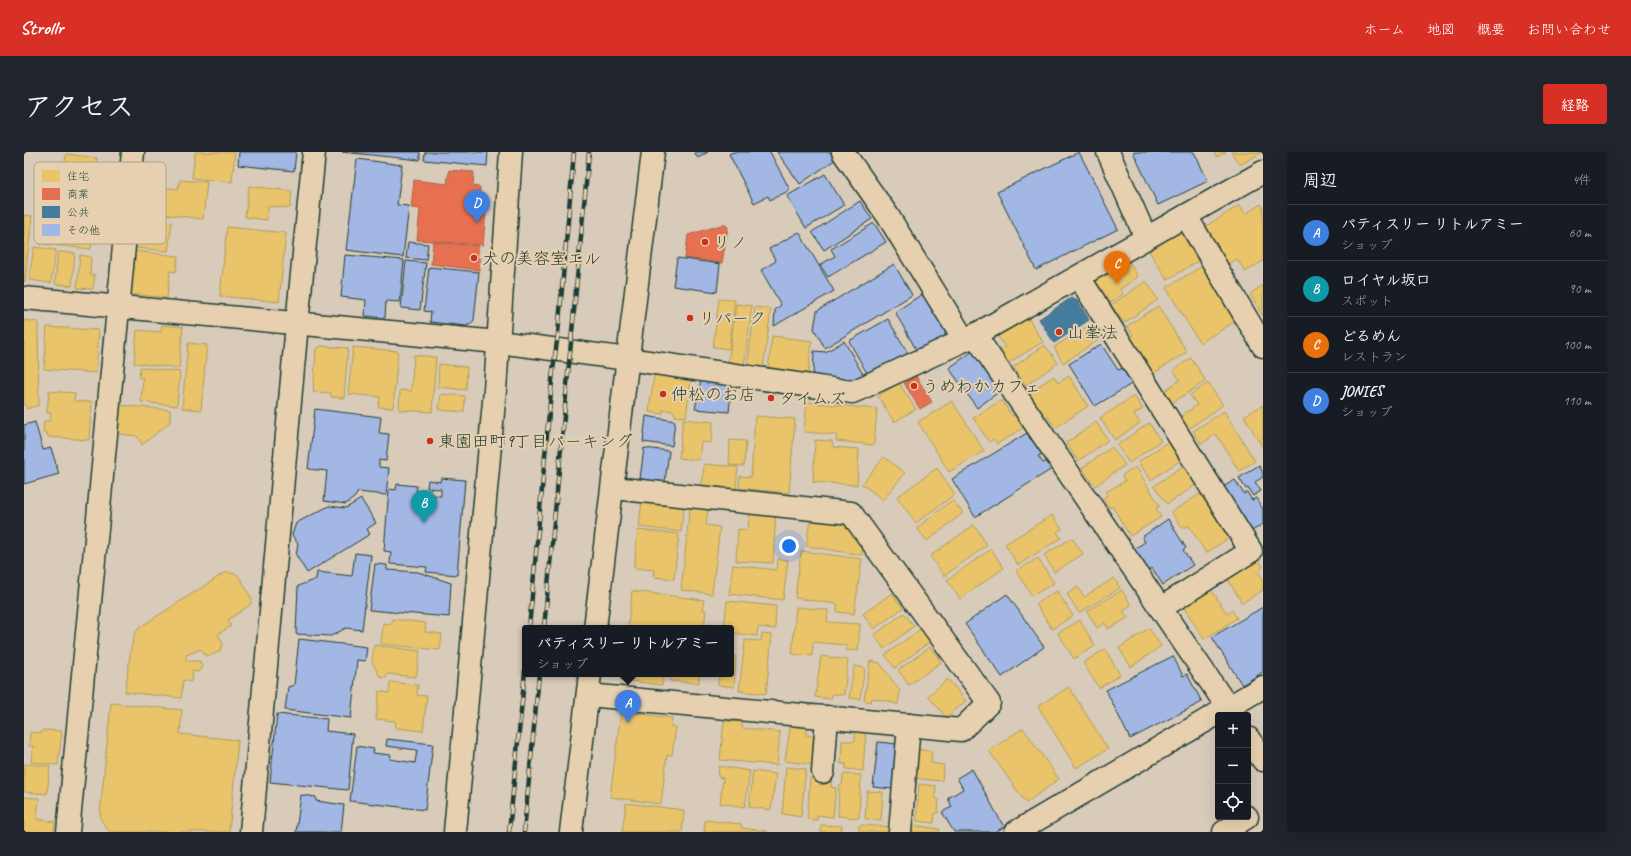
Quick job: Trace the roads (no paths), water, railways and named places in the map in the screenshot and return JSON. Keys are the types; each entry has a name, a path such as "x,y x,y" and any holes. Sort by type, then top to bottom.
{"street":[{"path":"131,162 132,152"},
{"path":"251,832 314,152"},
{"path":"455,832 461,778 498,342 511,152"},
{"path":"595,625 653,152"},
{"path":"843,152 970,337 1161,608 1230,712 1263,687"},
{"path":"1108,152 1146,238"},
{"path":"24,298 498,342 628,359 852,392 970,337 1079,277 1263,172"},
{"path":"1186,216 1263,346"},
{"path":"68,832 124,244"},
{"path":"1079,277 1251,551 1161,608"},
{"path":"571,832 589,684 828,717 960,730 988,703 851,513 613,488"},
{"path":"823,772 828,717"},
{"path":"1016,832 1215,720"},
{"path":"900,832 909,725"},
{"path":"1251,742 1263,760"},
{"path":"1251,815 1263,807"},
{"path":"1224,832 1243,820"}],"railway":[{"path":"529,625 553,370 558,334 574,152"},
{"path":"544,625 589,152"},
{"path":"509,832 524,677"},
{"path":"524,832 539,677"}],"place":[{"name":"JONIES","path":"477,223"},
{"name":"リノ","path":"705,242"},
{"name":"犬の美容室エル","path":"474,258"},
{"name":"どるめん","path":"1117,284"},
{"name":"リパーク","path":"690,318"},
{"name":"山峯法","path":"1059,332"},
{"name":"うめわかカフェ","path":"914,386"},
{"name":"仲松のお店","path":"663,394"},
{"name":"タイムズ","path":"771,398"},
{"name":"東園田町9丁目パーキング","path":"430,441"},
{"name":"ロイヤル坂口","path":"424,523"},
{"name":"パティスリー リトルアミー","path":"628,723"}]}
